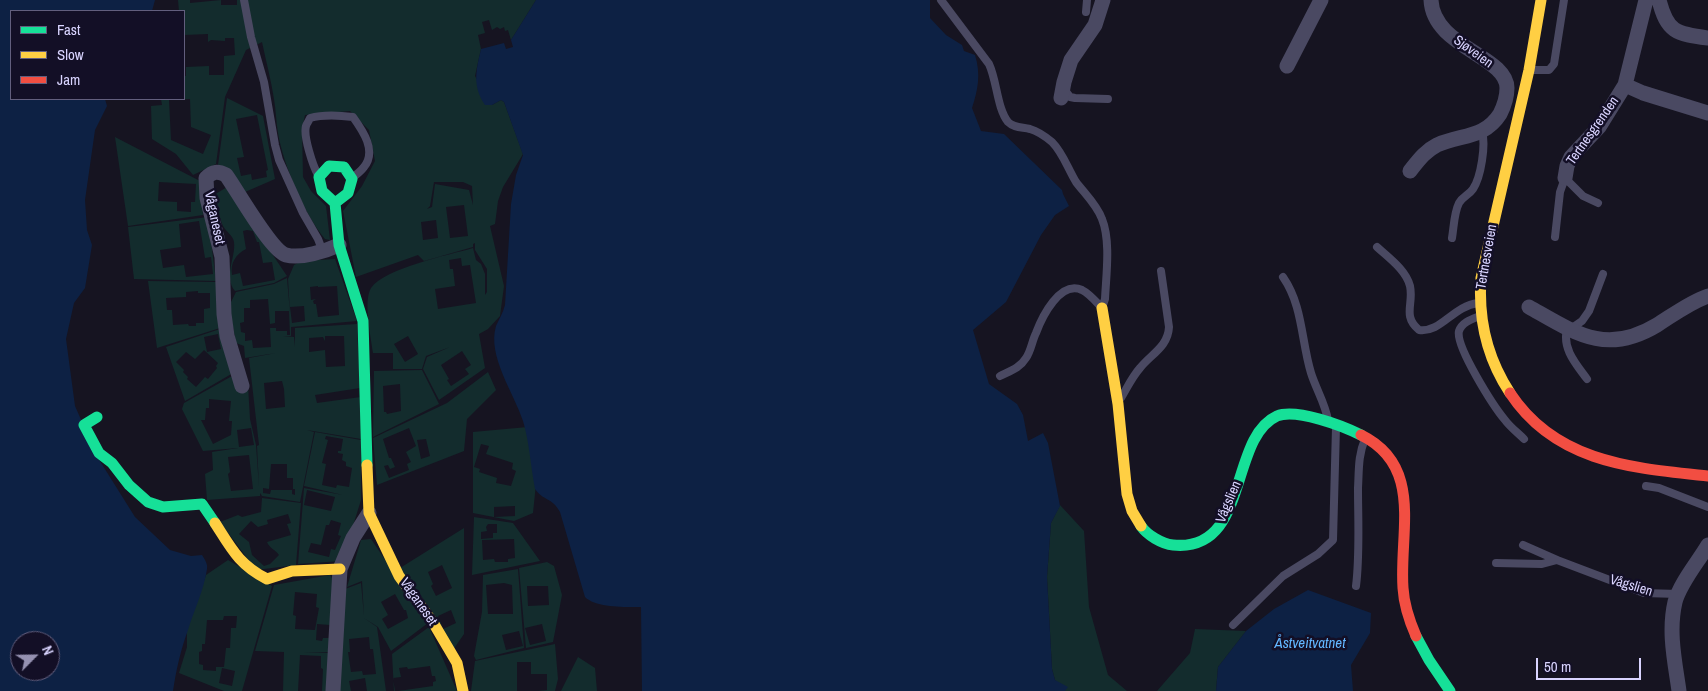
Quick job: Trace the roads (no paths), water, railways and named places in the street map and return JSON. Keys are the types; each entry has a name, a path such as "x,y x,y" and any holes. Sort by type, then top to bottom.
{"street":[{"path":"1063,94 1064,82 1071,60 1095,25 1103,0"},
{"path":"1288,66 1321,0"},
{"name":"Sjøveien","path":"1410,171 1420,159 1436,146 1482,131 1493,122 1502,110 1507,93 1506,80 1499,70 1450,35 1436,19 1431,0"},
{"name":"Tertnesveien","path":"1541,0 1529,70 1483,262 1480,303 1486,344 1500,374 1521,407 1548,433 1579,452 1604,461 1638,468 1708,476"},
{"name":"Tertnesgrenden","path":"1565,178 1567,166 1571,158 1599,127 1625,85 1646,0"},
{"path":"1659,0 1663,17 1672,29 1708,38"},
{"name":"Tertnesgrenden","path":"1625,85 1643,93 1708,113"},
{"path":"320,177 329,166 344,167 352,179 348,193 335,203"},
{"name":"Våganeset","path":"242,386 227,336 224,314 222,257 207,198 206,178 214,172 226,175 265,235 285,255 322,252 340,245"},
{"name":"Våganeset","path":"320,177 322,191 335,203 340,245 363,320 369,513 399,576 434,624 457,663 463,691"},
{"path":"1529,307 1586,337 1618,340 1642,334 1690,304 1708,296"},
{"name":"Vågslien","path":"1102,308 1118,404 1127,494 1132,511 1140,525 1150,535 1168,545 1180,546 1206,539 1221,525 1231,504 1256,436 1270,420 1282,415 1290,414 1332,423 1365,437 1384,451 1400,475 1404,503 1403,584 1405,604 1420,643 1450,691"},
{"path":"97,417 84,425 99,453 112,463 129,485 148,502 162,507 202,504 234,553 251,571 267,579 292,571 340,569"},
{"path":"334,691 340,569 353,538 369,513"},
{"path":"1678,691 1672,638 1675,602 1708,545"}],"lane":[{"path":"244,0 251,37 264,82 279,160 303,213 318,239 322,252"},
{"path":"941,0 990,64 995,75 1002,110 1009,122 1016,127 1037,131 1052,142 1076,182 1098,210 1106,232 1105,300 1102,308 1081,289 1074,288 1061,292 1036,331 1026,359 1019,367 1000,376"},
{"path":"1086,0 1086,12"},
{"path":"1529,70 1549,70 1554,64 1564,0"},
{"path":"1063,94 1075,98 1108,99"},
{"path":"320,177 314,167 306,134 306,126 310,118 338,115 353,117 362,130 369,147 370,157 364,167 352,179"},
{"path":"1452,238 1458,204 1476,185 1485,146 1482,131"},
{"path":"1555,237 1560,192 1565,178 1583,196 1598,203"},
{"path":"1377,247 1406,277 1411,295 1409,316 1411,322 1419,330 1433,329 1462,307 1480,303"},
{"path":"1118,404 1139,369 1160,349 1168,335 1169,327 1161,271"},
{"path":"1587,379 1567,349 1565,336 1568,329 1582,321 1589,311 1604,274"},
{"path":"1233,625 1283,576 1318,554 1333,540 1332,423 1311,373 1294,295 1283,277"},
{"path":"1481,316 1461,326 1458,336 1462,348 1480,383 1505,420 1524,439"},
{"path":"1356,586 1359,467 1361,449 1365,437"},
{"path":"1646,486 1659,488 1708,507"},
{"name":"Vågslien","path":"1523,545 1644,593 1678,594"},
{"path":"1496,564 1542,564 1558,560"}],"water":[{"path":"0,0 155,0 152,10 10,10 10,100 105,100 107,106 95,130 85,200 87,230 92,245 85,288 74,303 66,339 75,406 98,458 135,517 170,550 191,556 202,555 206,562 206,577 177,667 173,691 0,691"},
{"path":"536,0 930,0 930,18 946,35 962,45 964,51 975,55 978,82 972,108 981,131 1004,134 1062,190 1069,206 1055,215 1041,235 1006,302 973,330 989,384 1017,404 1023,415 1028,441 1043,433 1048,443 1060,506 1051,523 1047,577 1052,669 1055,680 1068,687 1065,691 642,691 641,607 604,605 590,601 585,597 560,512 554,504 541,496 535,489 523,421 498,362 495,350 496,326 505,305 511,204 516,175 523,155 504,102 501,100 492,105 485,105 478,91 476,78 481,49 504,43 506,49 513,47 511,40"},
{"name":"Åstveitvatnet","path":"1308,590 1371,613 1370,633 1351,665 1353,691 1216,691 1218,667 1246,631 1274,609"}]}
